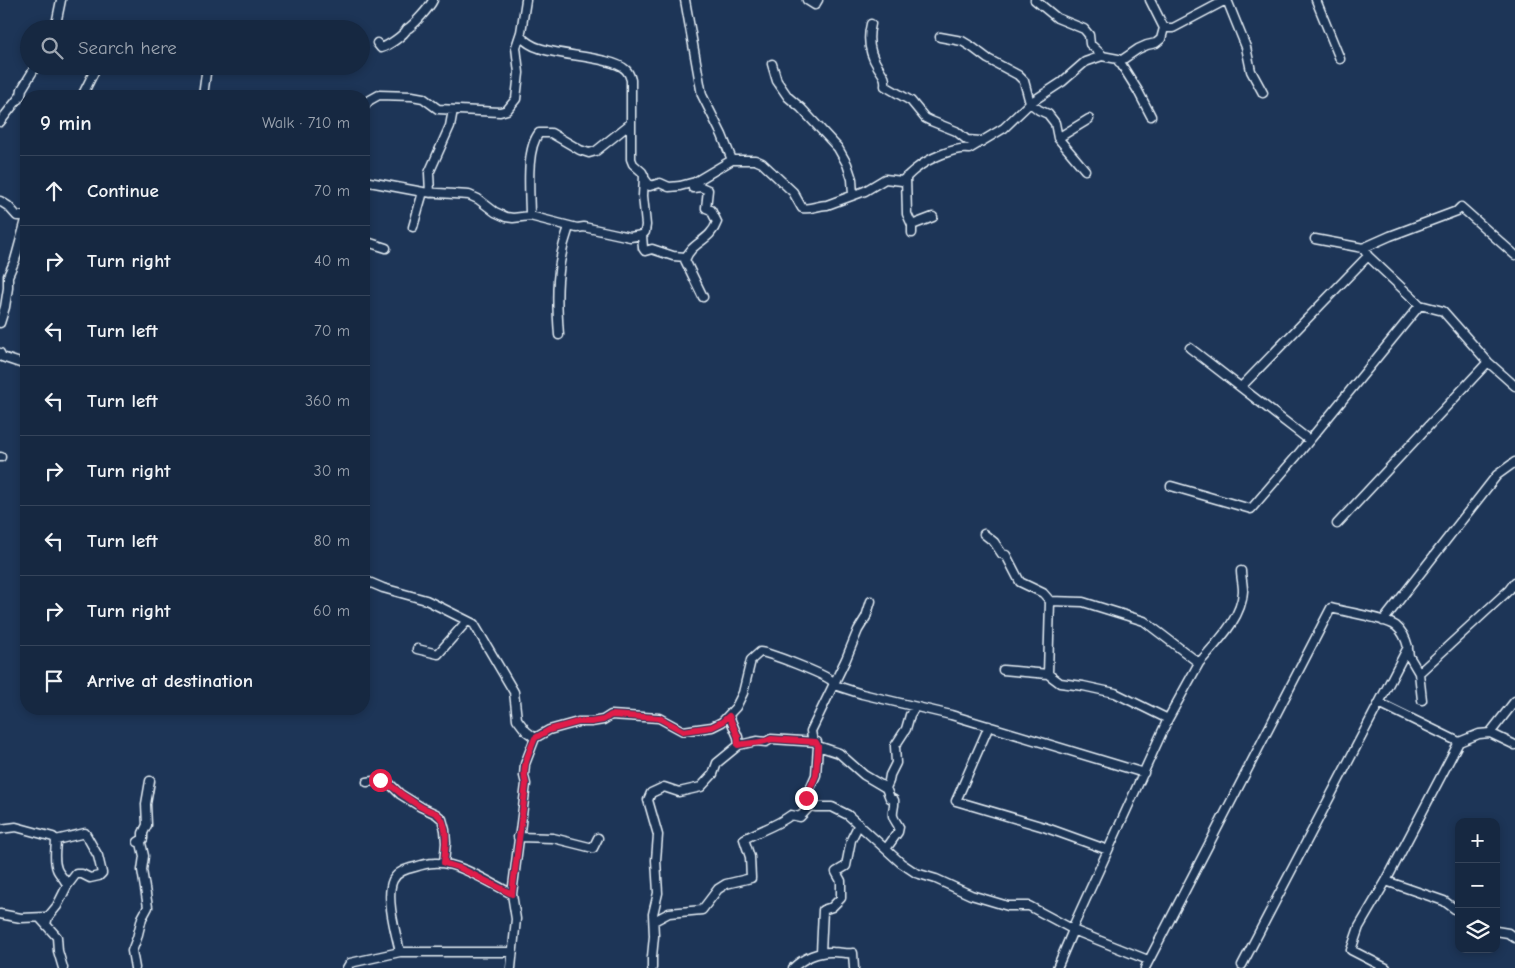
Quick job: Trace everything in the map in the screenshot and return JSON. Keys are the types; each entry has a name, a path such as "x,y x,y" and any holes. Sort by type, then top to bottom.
{"street":[{"path":"56,20 62,0"},
{"path":"377,42 381,48 389,46 411,27 428,9 433,0"},
{"path":"370,100 379,95 391,97 412,96 423,98 438,109 500,112 507,110 516,99 519,73 516,47 520,36 526,0"},
{"path":"686,0 702,95 732,160"},
{"path":"807,0 815,5 818,0"},
{"path":"1035,0 1057,18 1089,34 1090,44 1103,56"},
{"path":"1119,62 1138,49 1159,42 1163,36 1164,28 1150,0"},
{"path":"1164,28 1173,28 1226,0 1246,47 1251,71 1263,93"},
{"path":"1316,0 1340,59"},
{"path":"871,24 868,42 878,66 886,78 885,86 911,101 931,121 956,131 967,140 982,141"},
{"path":"520,36 538,48 575,57 607,61 626,69 631,80 631,159 633,164 642,172 644,178 643,196 646,225 642,236 643,248 645,251 652,249 673,256 686,257"},
{"path":"940,37 962,42 1018,75 1024,81 1030,103 1048,114 1054,123 1058,138 1084,170"},
{"path":"644,178 652,186 660,183 672,187 695,182 732,160 754,160 762,163 793,192 802,208 808,209 868,190 885,179 899,182 905,180 906,176 918,167 938,156 968,149 1004,128 1030,103 1062,82 1085,62 1103,56 1118,59 1151,116"},
{"path":"772,64 777,81 788,97 801,108 838,148 852,179 853,195"},
{"path":"22,90 31,75"},
{"path":"85,90 92,75"},
{"path":"203,90 205,75"},
{"path":"0,122 20,96"},
{"path":"413,227 427,192 429,173 450,126 453,110"},
{"path":"1058,138 1089,119"},
{"path":"530,216 529,172 535,140 539,133 551,134 580,150 589,152 596,151 630,124"},
{"path":"967,140 968,149"},
{"path":"906,176 907,214 912,229 933,217"},
{"path":"370,182 427,192 469,195 506,217 530,216 569,227 584,227 630,237 642,236"},
{"path":"695,182 693,188 701,187 708,190 706,208 710,210 717,222 710,236 696,244 684,260 704,297"},
{"path":"0,200 20,217"},
{"path":"1316,239 1363,248 1457,211 1461,207 1515,255"},
{"path":"559,335 556,300 560,263 569,227"},
{"path":"0,322 5,307 8,276 20,241"},
{"path":"370,243 386,248"},
{"path":"1363,248 1368,256 1420,305 1443,311 1488,362 1515,386"},
{"path":"1241,387 1368,256"},
{"path":"1171,486 1250,509 1420,305"},
{"path":"1190,348 1309,440"},
{"path":"0,353 2,358 20,363"},
{"path":"1337,524 1488,362"},
{"path":"1383,621 1497,475 1515,462"},
{"path":"984,534 994,542 1002,554 1006,555 1020,582 1036,589 1050,601 1083,602 1144,621 1199,663"},
{"path":"1057,968 1168,719 1199,663 1236,617 1242,601 1241,571"},
{"path":"1419,673 1512,592 1515,582"},
{"path":"370,583 426,600 474,624 514,692 515,713 521,726 535,738"},
{"path":"810,806 806,798 816,775 817,744 812,737 811,731 858,630 866,617 871,601"},
{"path":"1048,674 1050,601"},
{"path":"810,806 832,807 848,815 901,863 916,872 936,878 971,895 1008,906 1028,906 1073,930 1147,964 1331,608 1383,621 1395,626 1405,638 1409,656 1419,673 1422,700"},
{"path":"417,649 438,654 467,621"},
{"path":"1242,965 1408,647"},
{"path":"511,968 516,919 512,894 526,784 524,769 535,738 549,730 578,722 603,720 611,715 659,718 683,731 712,727 729,716 739,702 751,660 760,652 774,655 819,675 832,681 834,685 989,726 1144,773"},
{"path":"1003,670 1048,674 1060,683 1115,693 1168,719"},
{"path":"1490,734 1515,701"},
{"path":"1379,703 1459,742"},
{"path":"886,788 896,763 895,746 906,729 910,714 915,707"},
{"path":"729,716 738,737 738,745"},
{"path":"989,726 956,801 1044,827 1108,850"},
{"path":"1386,968 1351,950 1359,927 1459,742 1479,734 1490,734 1515,745"},
{"path":"652,968 654,921 652,914 658,893 656,860 658,835 648,796 664,787 679,792 701,787 713,774 717,763 738,745 757,741 766,742 771,739 817,744 839,753 864,775 886,788 890,798 894,800 893,819 899,827 898,832 886,849"},
{"path":"367,782 380,780 389,782 400,794 442,819 446,843 444,863"},
{"path":"134,968 132,951 148,907 142,870 144,856 142,843 138,842 143,838 147,825 146,804 150,781"},
{"path":"654,921 669,913 702,910 718,889 726,884 751,878 750,857 744,838 781,822 791,815 800,817 810,806"},
{"path":"821,952 823,910 832,907 841,898 841,881 836,872 846,866 851,840 859,824"},
{"path":"0,829 16,827 53,837 56,840 85,833 101,864 102,873 99,876 90,878 82,874 76,874 67,886 60,902 44,920"},
{"path":"518,837 553,838 593,848 598,838"},
{"path":"56,840 55,862 67,886"},
{"path":"400,952 391,914 391,891 394,880 404,869 434,862 444,863 460,868 512,894"},
{"path":"1386,880 1444,901 1455,909"},
{"path":"0,914 44,920 57,937 58,951 63,968"},
{"path":"1500,932 1508,933 1515,938"},
{"path":"347,968 350,963 400,952 512,952"},
{"path":"793,968 806,958 821,952 853,954 854,968"}],"route":[{"path":"380,780 389,782 400,794 442,819 446,843 444,863 494,883 512,894 519,827 526,784 524,776 525,764 535,738 549,730 578,722 603,720 611,715 659,718 683,731 696,730 715,726 729,716 738,737 738,745 757,741 766,742 771,739 816,742 818,746 816,775 806,798"}]}
